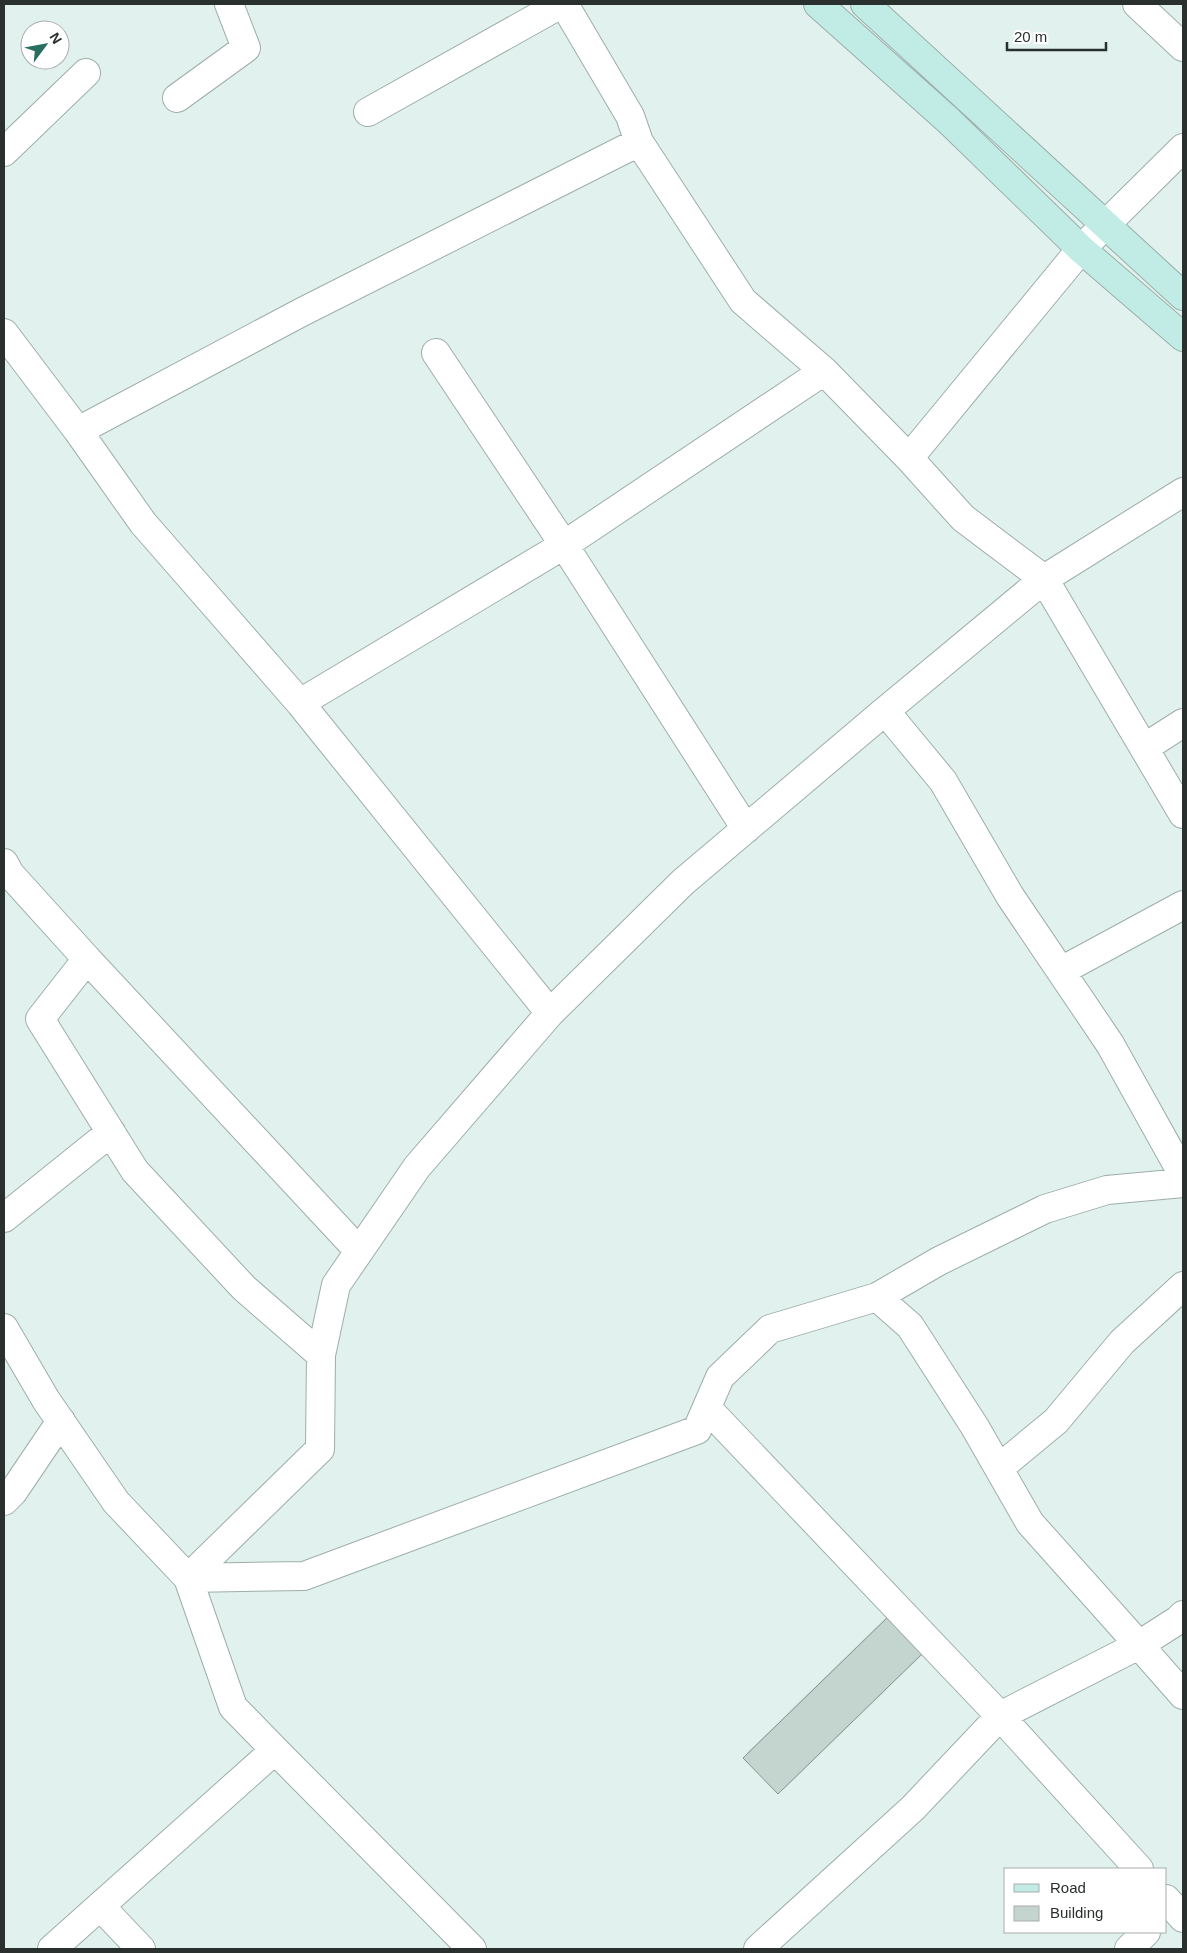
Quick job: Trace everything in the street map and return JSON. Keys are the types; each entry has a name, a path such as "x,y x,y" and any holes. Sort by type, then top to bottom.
{"street":[{"path":"177,98 246,48 228,4"},
{"path":"368,112 562,4 630,116 640,142 742,300 824,370 909,458 963,518 1044,579 1183,814"},
{"path":"818,4 948,120 1081,250 1183,337"},
{"path":"865,4 1183,296"},
{"path":"1137,4 1183,47"},
{"path":"4,152 86,73"},
{"path":"78,432 302,312 640,142"},
{"path":"909,458 1081,250 1183,148"},
{"path":"4,333 78,432 143,524 300,703 550,1013"},
{"path":"436,353 564,545 746,829"},
{"path":"300,703 564,545 824,370"},
{"path":"188,1578 320,1449 320,1355 336,1285 417,1167 550,1013 683,882 885,710 1044,579 1183,492"},
{"path":"885,710 943,781 1010,896 1110,1044 1183,1175"},
{"path":"1144,748 1183,723"},
{"path":"4,863 10,874 87,959 359,1252"},
{"path":"1061,971 1183,904"},
{"path":"87,959 40,1019 135,1172 237,1281 320,1355"},
{"path":"4,1218 111,1132"},
{"path":"188,1578 304,1576 697,1430 720,1377 770,1329 878,1297 940,1261 1045,1209 1107,1190 1183,1184"},
{"path":"999,1468 1056,1421 1122,1342 1183,1286"},
{"path":"878,1297 910,1326 975,1427 1030,1523 1183,1695"},
{"path":"4,1328 61,1421 116,1502 188,1578 233,1707 472,1949"},
{"path":"707,1408 1000,1716 1138,1868"},
{"path":"4,1501 13,1492 61,1421"},
{"path":"758,1949 913,1808 1000,1716 1139,1646 1183,1615"},
{"path":"52,1949 275,1750"},
{"path":"100,1906 141,1949"},
{"path":"1128,1949 1145,1933"}],"building":[{"path":"889,1616 924,1652 778,1794 743,1758"}]}
